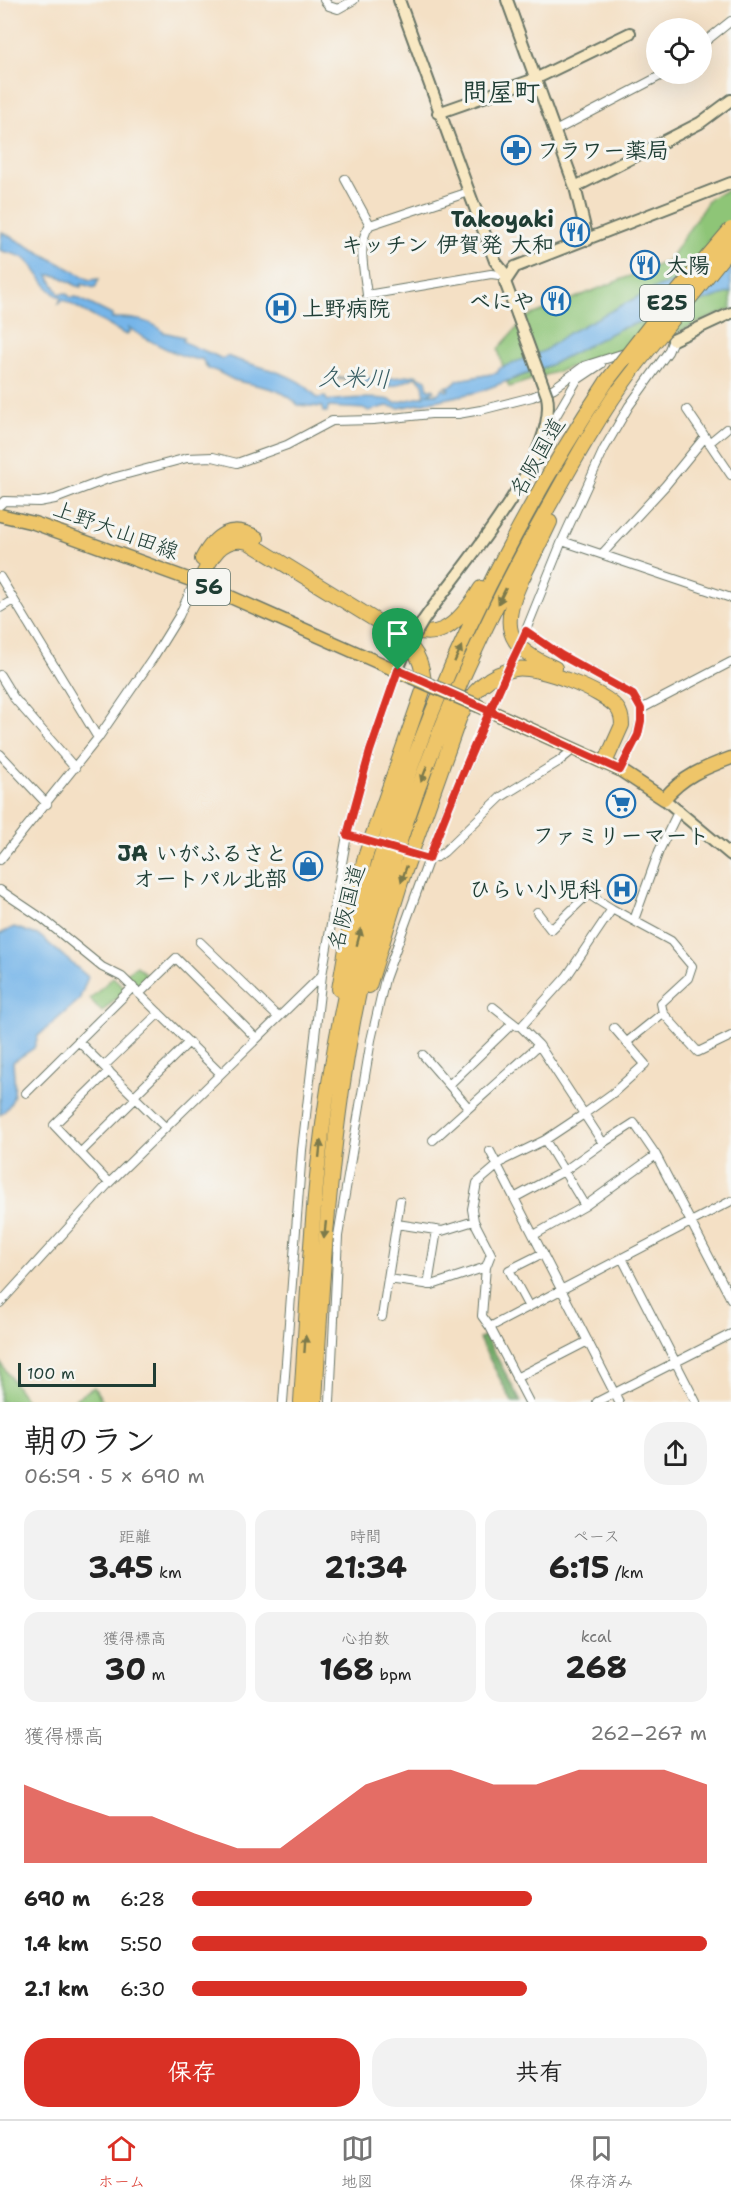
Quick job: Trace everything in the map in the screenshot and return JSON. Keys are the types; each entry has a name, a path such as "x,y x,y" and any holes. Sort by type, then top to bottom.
{"highway":[{"name":"名阪国道","path":"301,1402 314,1201 329,1080 340,1018 367,908 402,792 424,732 493,582 583,418 607,381 666,304 731,229"},
{"name":"名阪国道","path":"315,1402 329,1190 343,1084 365,965 416,795 461,681 484,630 540,524 602,415 637,364 731,247"},
{"path":"602,415 512,600 509,625 514,642 531,657 606,690 626,705 630,730 612,766"},
{"path":"197,582 201,561 213,541 230,530 241,530 267,543 397,624 422,633 439,631 458,621 465,612 567,438 583,418"},
{"path":"197,582 220,548 231,541 248,542 393,631 414,649 422,665 424,688 380,809 354,903 336,1010 329,1080"},
{"path":"329,1190 365,1001 379,950 401,882 470,697 493,677 525,668 604,697 620,713 622,725 612,766"}],"main road":[{"name":"上野大山田線","path":"0,515 34,523 197,582 612,766 664,799"},
{"path":"664,799 679,783 695,772 731,758"}],"street":[{"path":"324,0 329,6 338,9 354,0"},
{"path":"283,1402 302,1150 322,975 347,835 370,751 405,652 423,621 511,499 547,425 547,396 506,289 507,276 495,261 438,113 399,0"},
{"path":"507,0 576,187 588,240"},
{"path":"712,36 731,21"},
{"path":"438,113 535,79 630,33"},
{"path":"555,131 646,83"},
{"path":"576,187 700,123 731,100"},
{"path":"345,179 369,225"},
{"path":"469,192 369,225 364,232 363,245 367,295 491,274 507,276 522,263 588,240 731,183"},
{"path":"0,505 4,501 39,502 55,499 105,480 187,458 213,457 237,463 287,445 332,421 458,414 532,397 554,387 584,366 673,340 731,313"},
{"path":"330,1402 338,1236 371,1040 385,980 425,858 484,709 503,680 525,633 562,541 604,449 630,406 668,352 673,340"},
{"path":"539,443 577,380 612,357"},
{"path":"687,410 731,476"},
{"path":"602,554 707,440 726,429"},
{"path":"562,541 731,597"},
{"path":"0,577 98,738"},
{"path":"0,860 98,738 153,658 197,582"},
{"path":"0,608 13,600"},
{"path":"525,633 633,695 641,709 638,735 612,766"},
{"path":"641,709 731,662"},
{"path":"0,675 14,698 75,768"},
{"path":"347,835 425,858 444,852 501,797 558,762 574,749"},
{"path":"0,754 47,804"},
{"path":"664,799 680,810 731,855"},
{"path":"634,920 659,851 680,810"},
{"path":"0,890 43,919 102,967 122,977 220,1073"},
{"path":"537,912 551,930 588,894 671,941 692,966 688,978 661,1003 663,1013 698,1052 731,1036"},
{"path":"521,1027 567,976 612,909"},
{"path":"200,942 278,1017"},
{"path":"139,994 176,958 256,1038"},
{"path":"0,1303 109,1183 322,975"},
{"path":"26,1093 133,987"},
{"path":"493,1007 512,1024 521,1027 539,1045 603,1143"},
{"path":"109,1183 54,1125 159,1013"},
{"path":"627,1042 663,1013"},
{"path":"450,1084 512,1024"},
{"path":"529,1402 482,1316 486,1267 491,1254 474,1221 472,1209 477,1183 497,1165 545,1140 584,1114 613,1093 645,1064 614,1028"},
{"path":"79,1042 165,1127"},
{"path":"80,1153 189,1042"},
{"path":"433,1140 539,1045"},
{"path":"423,1055 468,1107"},
{"path":"514,1198 564,1171 634,1123 656,1155 731,1299"},
{"path":"545,1140 585,1206"},
{"path":"490,1150 619,1402"},
{"path":"534,1235 585,1206 656,1155"},
{"path":"382,1317 400,1201"},
{"path":"490,1327 623,1260 731,1201"},
{"path":"397,1224 437,1230 474,1221"},
{"path":"428,1285 437,1230"},
{"path":"529,1307 509,1270 543,1253"},
{"path":"623,1260 696,1402"},
{"path":"388,1279 428,1285 486,1267"},
{"path":"597,1402 731,1334"},
{"path":"516,1378 588,1341"}],"green space":[{"path":"728,190 731,192 731,263 653,289 568,334 544,351 503,367 498,349 527,317 668,261 710,198"},
{"path":"731,292 731,309 675,333 509,387 507,382 550,365 619,329"},
{"path":"137,966 151,979 138,986 125,974"},
{"path":"113,977 126,989 102,1012 90,999"},
{"path":"485,1335 521,1402 512,1402 479,1339"},
{"path":"0,1362 27,1402 0,1402"},
{"path":"94,1387 103,1402 70,1402"}],"water":[{"name":"久米川","path":"2,232 90,280 99,279 95,288 82,284 81,287 59,276 48,275 59,294 66,293 71,298 76,297 112,315 112,319 124,318 153,324 163,332 184,337 183,341 188,344 222,359 227,356 288,376 309,389 317,398 325,397 328,401 375,398 395,403 425,396 423,384 417,377 385,387 390,383 388,381 371,383 331,378 393,378 415,375 426,380 428,389 433,389 434,391 427,394 437,394 443,389 447,391 449,389 445,387 453,385 458,380 497,373 500,368 544,351 567,334 653,289 731,263 731,292 619,329 550,365 478,392 399,408 387,406 368,411 328,407 327,412 323,412 322,407 298,405 284,394 234,380 208,369 202,359 175,353 128,327 130,331 126,335 64,300 59,303 61,298 50,290 24,258 0,250"},
{"path":"14,927 40,936 88,977 79,1000 38,1036 34,1048 13,1062 15,1084 13,1097 11,1103 0,1115 0,934"}],"place":[{"name":"フラワー薬局","path":"516,150"},
{"name":"Takoyaki キッチン 伊賀発 大和","path":"575,232"},
{"name":"太陽","path":"645,265"},
{"name":"べにや","path":"556,301"},
{"name":"上野病院","path":"281,308"},
{"name":"ファミリーマート","path":"621,803"},
{"name":"JA いがふるさと オートパル北部","path":"308,866"},
{"name":"ひらい小児科","path":"622,889"}],"district":[{"name":"問屋町","path":"501,91"}],"route":[{"path":"398,670 370,751 347,835 429,859 469,759 490,711 503,680 526,631 561,655 633,695 641,709 638,735 620,770 574,749 490,711 479,706 411,677 398,670"}]}
